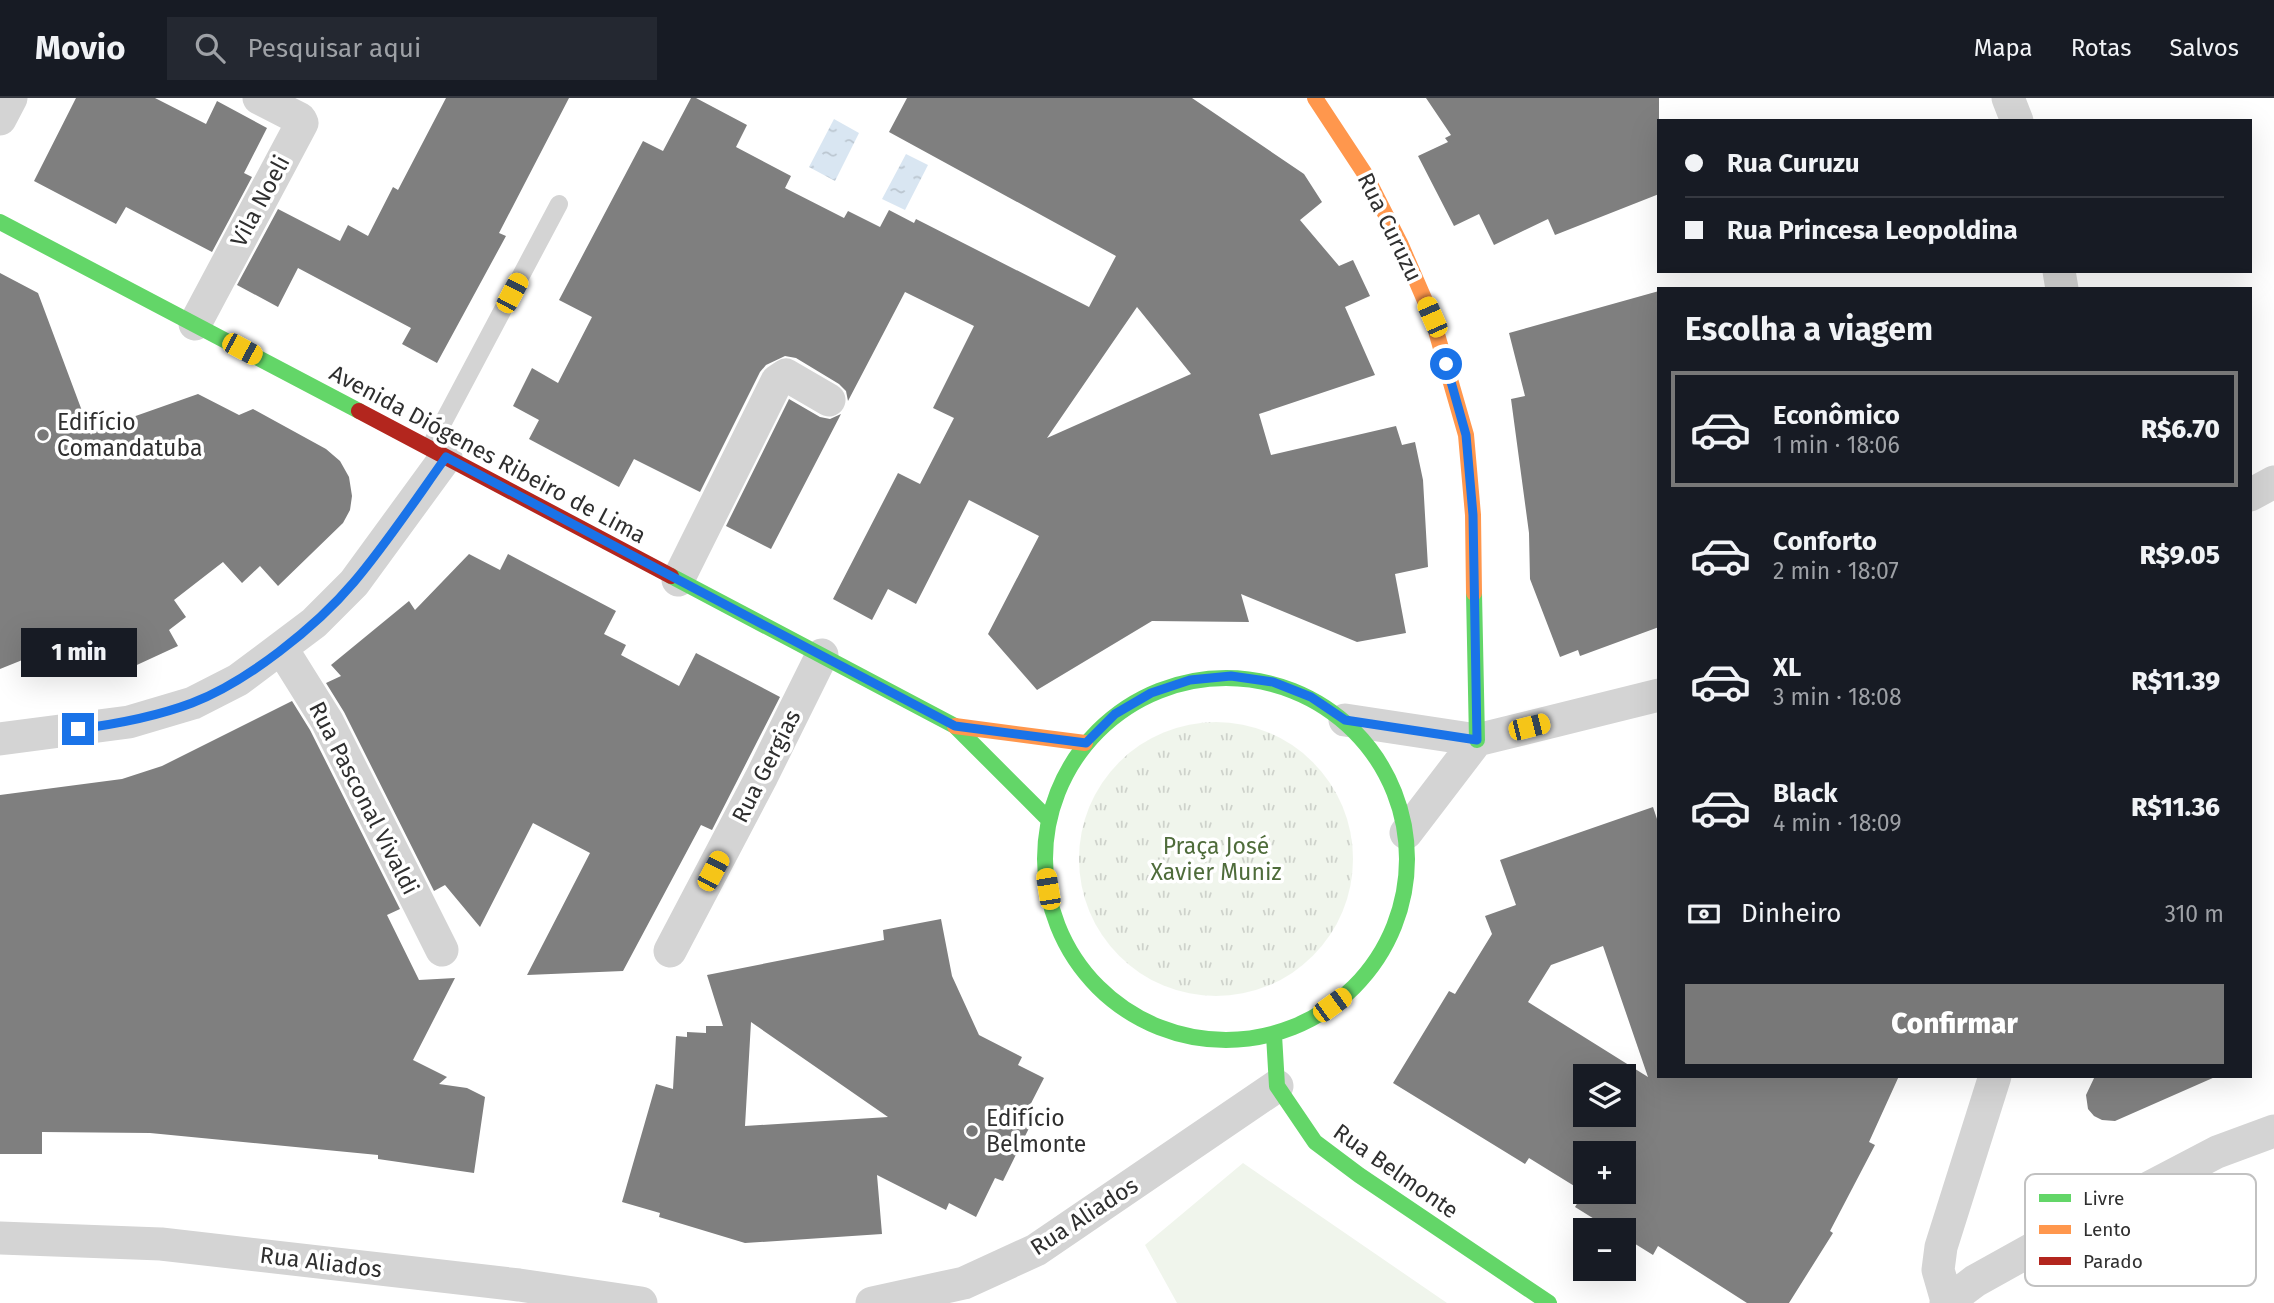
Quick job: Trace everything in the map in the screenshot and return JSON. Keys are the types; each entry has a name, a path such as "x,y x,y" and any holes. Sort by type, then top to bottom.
{"main road":[{"name":"Rua Curuzu","path":"1315,98 1365,174 1405,256 1432,317 1466,435 1473,515 1477,740"},
{"name":"Avenida Diógenes Ribeiro de Lima","path":"0,222 955,726 1048,819"},
{"path":"1231,676 1273,682 1311,697 1345,720 1386,771 1406,833 1407,877 1397,920 1378,959 1350,992 1314,1018 1274,1035 1227,1041 1181,1036 1137,1019 1099,991 1070,955 1051,912 1044,866 1048,819 1060,784 1086,743 1115,714 1151,693 1190,680 1231,676"},
{"name":"Avenida Diógenes Ribeiro de Lima","path":"955,726 1086,743"},
{"path":"1274,1035 1277,1086"},
{"name":"Rua Belmonte","path":"1277,1086 1315,1142 1359,1175 1549,1303"}],"street":[{"path":"0,119 11,98"},
{"name":"Vila Noeli","path":"195,324 302,123 300,119 258,98"},
{"path":"2008,98 2016,119"},
{"path":"678,580 777,381 786,375 829,400"},
{"path":"0,739 129,722 193,703 238,680 314,623 354,583 438,452"},
{"path":"2252,494 2274,482"},
{"name":"Rua Pasconal Vivaldi","path":"282,649 327,721 442,950"},
{"name":"Rua Gergias","path":"670,951 822,655"},
{"path":"1345,720 1477,740 1657,695"},
{"path":"1406,833 1477,740"},
{"path":"1994,1078 1941,1247 1938,1270 1946,1302 1975,1281 2025,1253"},
{"name":"Rua Aliados","path":"872,1303 964,1283 1036,1250 1277,1086"},
{"path":"2175,1174 2217,1152 2274,1131"},
{"name":"Rua Aliados","path":"0,1238 161,1244 519,1285 641,1303"}],"lane":[{"path":"438,452 559,204"}],"green space":[{"name":"Praça José Xavier Muniz","path":"1216,722 1243,725 1268,732 1292,745 1313,762 1330,783 1343,807 1350,832 1353,859 1350,886 1343,911 1330,935 1313,956 1292,973 1268,986 1243,993 1216,996 1189,993 1164,986 1140,973 1119,956 1102,935 1089,911 1082,886 1079,859 1082,832 1089,807 1102,783 1119,762 1140,745 1164,732 1189,725"},
{"path":"1243,1163 1447,1303 1177,1303 1145,1245"}],"water":[{"path":"834,119 859,133 835,181 809,167"},
{"path":"906,154 928,165 905,210 882,199"}],"building":[{"path":"76,98 155,98 206,124 217,101 267,128 244,173 252,177 212,252 126,207 116,224 34,181"},
{"path":"446,98 569,98 499,233 506,236 437,363 402,344 411,328 298,268 278,307 237,285 278,209 340,241 348,225 368,236 393,187 398,190"},
{"path":"691,98 696,98 747,125 736,147 791,176 785,188 844,218 848,211 880,227 889,210 914,223 916,219 1089,307 1116,256 889,132 907,98 1192,98 1304,174 1322,202 1300,220 1339,266 1353,260 1370,296 1345,307 1375,375 1259,414 1271,455 1396,426 1402,445 1415,442 1423,480 1428,567 1395,574 1406,633 1357,642 1241,594 1249,622 1152,621 1037,690 988,634 1039,536 969,500 916,604 888,589 872,620 833,599 898,473 920,484 954,418 933,408 974,326 905,292 848,401 846,391 839,384 796,358 785,356 766,365 700,492 634,459 619,487 529,439 539,420 513,406 532,368 558,383 592,317 559,300 643,141 663,151","holes":["1137,307 1191,374 1047,438"]},
{"path":"1426,98 1659,98 1657,195 1555,235 1548,219 1494,245 1479,214 1454,226 1418,156 1448,142 1445,138 1451,135"},
{"path":"0,273 38,293 91,435 93,431 198,394 239,415 253,409 326,449 340,461 349,477 352,496 350,510 343,523 278,586 260,566 242,583 223,562 174,600 186,617 169,630 178,646 113,676 100,653 83,662 72,640 0,669"},
{"path":"1657,292 1657,628 1580,656 1578,650 1560,657 1530,579 1529,533 1511,399 1525,396 1509,333"},
{"path":"789,399 820,417 830,419 841,414 771,549 726,526"},
{"path":"469,554 500,570 508,554 616,611 604,634 626,645 621,655 679,686 696,653 780,697 712,830 701,825 623,971 527,975 590,853 533,823 480,927 445,885 434,891 344,712 326,683 341,676 331,665 409,601 415,610"},
{"path":"292,701 310,730 400,909 387,915 419,980 455,978 413,1060 447,1077 439,1084 467,1088 485,1097 474,1173 378,1159 378,1155 150,1133 42,1132 42,1154 0,1154 0,795 122,779 162,766"},
{"path":"1653,807 1657,819 1657,1078 1898,1078 1869,1142 1875,1145 1830,1231 1833,1233 1789,1303 1747,1303 1658,1246 1653,1255 1636,1244 1636,1218 1593,1218 1575,1207 1577,1204 1636,1204 1636,1141 1573,1141 1573,1185 1529,1158 1525,1164 1393,1083 1449,991 1455,994 1492,934 1485,916 1516,905 1500,860","holes":["1603,946 1648,1077 1636,1070 1636,1127 1573,1127 1573,1064 1627,1064 1528,1002 1551,965"]},
{"path":"941,919 952,976 979,1035 1022,1057 1018,1065 1044,1078 1024,1117 1032,1122 1003,1181 995,1178 976,1217 949,1203 946,1210 877,1175 882,1234 745,1243 659,1217 660,1213 622,1202 656,1084 673,1089 676,1036 687,1037 687,1032 706,1033 706,1026 723,1026 707,975 884,940 883,930","holes":["751,1022 888,1117 745,1126"]},
{"path":"2094,1078 2213,1078 2115,1121 2094,1116 2088,1109 2086,1095"}],"traffic: fast":[{"path":"0,222 359,411"},
{"path":"671,576 955,726 1048,819"},
{"path":"1474,593 1477,740"},
{"path":"1208,678 1244,678 1279,685 1312,699 1341,719 1366,744 1386,773 1400,806 1407,841 1407,859 1407,877 1400,912 1386,945 1366,974 1341,999 1312,1019 1279,1033 1244,1040 1208,1040 1173,1033 1140,1019 1111,999 1086,974 1066,945 1052,912 1045,877 1045,841 1052,806 1066,773 1086,744 1111,719 1140,699 1173,685 1208,678"},
{"path":"1274,1035 1277,1086 1315,1142 1359,1175 1549,1303"}],"traffic: slow":[{"path":"1315,98 1365,174 1400,243 1432,317 1466,435 1473,515 1474,593"},
{"path":"955,726 1085,743"}],"traffic: jam":[{"path":"359,411 671,576"}],"place":[{"name":"Edifício Comandatuba","path":"43,435"},
{"name":"Edifício Belmonte","path":"972,1131"}],"route":[{"path":"78,729 129,722 193,703 238,680 282,649 314,623 354,583 446,457 955,726 1086,743 1115,714 1151,693 1190,680 1231,676 1273,682 1311,697 1345,720 1477,740 1473,515 1466,435 1446,364"}]}
